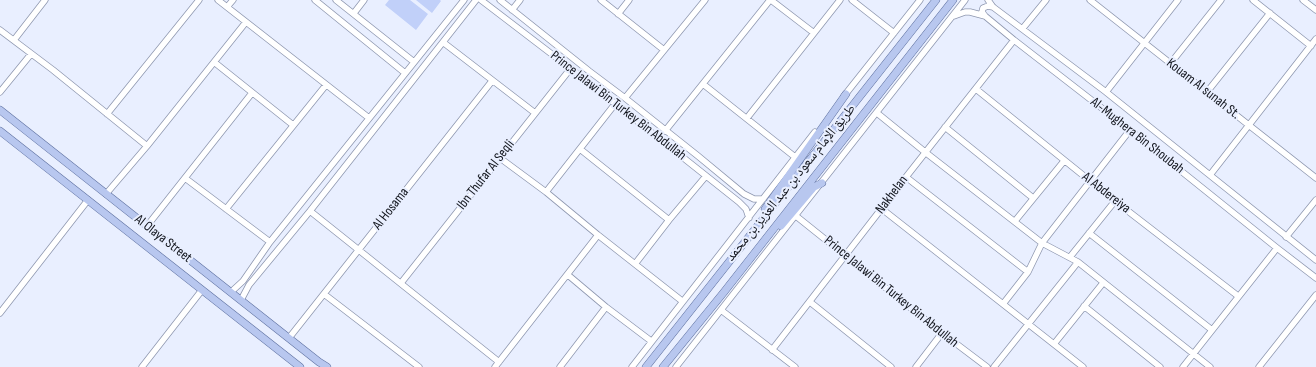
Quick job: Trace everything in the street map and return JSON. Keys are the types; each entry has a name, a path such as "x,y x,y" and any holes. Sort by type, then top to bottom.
{"main road":[{"name":"طريق الإمام سعود بن عبد العزيز بن محمد","path":"646,367 936,0"},
{"name":"طريق الإمام سعود بن عبد العزيز بن محمد","path":"663,367 953,0"},
{"path":"725,266 846,94"},
{"name":"Al Olaya Street","path":"0,110 327,367"},
{"name":"Al Olaya Street","path":"0,131 300,367"},
{"path":"762,243 773,236 814,187 822,183"}],"street":[{"path":"14,40 45,0"},
{"path":"107,114 200,0"},
{"path":"218,0 370,118"},
{"path":"227,7 233,0"},
{"path":"315,0 406,73"},
{"path":"336,0 414,62"},
{"path":"354,13 364,0"},
{"path":"231,292 464,0"},
{"path":"241,300 249,286 359,150 476,0"},
{"name":"Prince Jalawi Bin Turkey Bin Abdullah","path":"481,0 571,68 739,202 746,209 749,218"},
{"name":"Prince Jalawi Bin Turkey Bin Abdullah","path":"500,0 588,71 625,98 716,170 744,194 754,199 763,199"},
{"path":"512,10 520,0"},
{"path":"601,0 664,50"},
{"path":"618,14 629,0"},
{"path":"625,98 705,0"},
{"path":"665,131 770,0 814,33"},
{"path":"747,118 840,0"},
{"path":"852,0 894,33"},
{"path":"632,367 795,157 920,0"},
{"path":"676,367 965,0"},
{"name":"Al-Mughera Bin Shoubah","path":"988,0 993,7 1023,28 1106,92 1316,260"},
{"path":"1023,28 1046,0"},
{"name":"Kouam Al sunah St.","path":"1090,0 1316,178"},
{"path":"1106,92 1176,2 1170,0"},
{"path":"1170,64 1221,0"},
{"path":"1253,0 1311,46"},
{"path":"1303,0 1316,10"},
{"path":"985,16 982,12 983,8 988,6 993,7"},
{"name":"Al-Mughera Bin Shoubah","path":"952,17 960,13 970,12 985,16 1316,278"},
{"path":"1207,92 1270,13"},
{"path":"106,194 147,146 246,22"},
{"path":"0,30 147,146"},
{"name":"Nakhelan","path":"772,350 925,152 1014,40"},
{"path":"1210,175 1250,126 1316,40"},
{"path":"444,42 534,113"},
{"path":"0,92 31,54"},
{"path":"214,62 293,125"},
{"name":"Ibn Thufar Al Seqli","path":"401,283 571,68"},
{"path":"583,78 588,71"},
{"path":"589,83 595,76"},
{"name":"Al Hosama","path":"289,338 492,80"},
{"path":"703,84 795,157"},
{"path":"226,209 326,85"},
{"name":"Al Abdereiya","path":"976,89 1064,161 1238,296"},
{"path":"147,226 252,93"},
{"path":"546,192 615,104"},
{"path":"877,113 1042,243 1078,262 1210,367"},
{"path":"945,127 1033,198"},
{"path":"1003,304 1028,272 1042,243 1130,130"},
{"path":"350,143 359,150"},
{"path":"580,149 669,220"},
{"path":"500,158 546,192 682,301"},
{"path":"1015,221 1064,161"},
{"path":"636,264 669,220 706,176"},
{"path":"906,177 1028,272"},
{"path":"185,178 270,242"},
{"path":"739,202 743,203 748,199 744,194"},
{"path":"0,313 88,200"},
{"path":"1286,237 1316,200"},
{"path":"1070,257 1115,201"},
{"path":"882,209 1084,367"},
{"path":"310,211 499,362"},
{"name":"Prince Jalawi Bin Turkey Bin Abdullah","path":"796,216 942,333 987,367"},
{"path":"1089,233 1212,330"},
{"path":"495,367 598,235"},
{"path":"1183,367 1277,248"},
{"path":"994,367 1078,262"},
{"path":"568,275 606,307 651,341"},
{"path":"242,280 249,286"},
{"path":"1054,344 1103,283"},
{"path":"142,367 202,290"},
{"path":"324,294 419,367"},
{"path":"1259,367 1316,295"},
{"path":"810,302 891,367"},
{"path":"1084,306 1160,367"},
{"path":"560,367 606,307"},
{"path":"721,310 795,367"},
{"path":"916,367 942,333"}],"shaded area":[{"path":"389,0 410,0 428,14 416,30 385,5"},
{"path":"416,0 440,0 441,1 432,13"}]}
